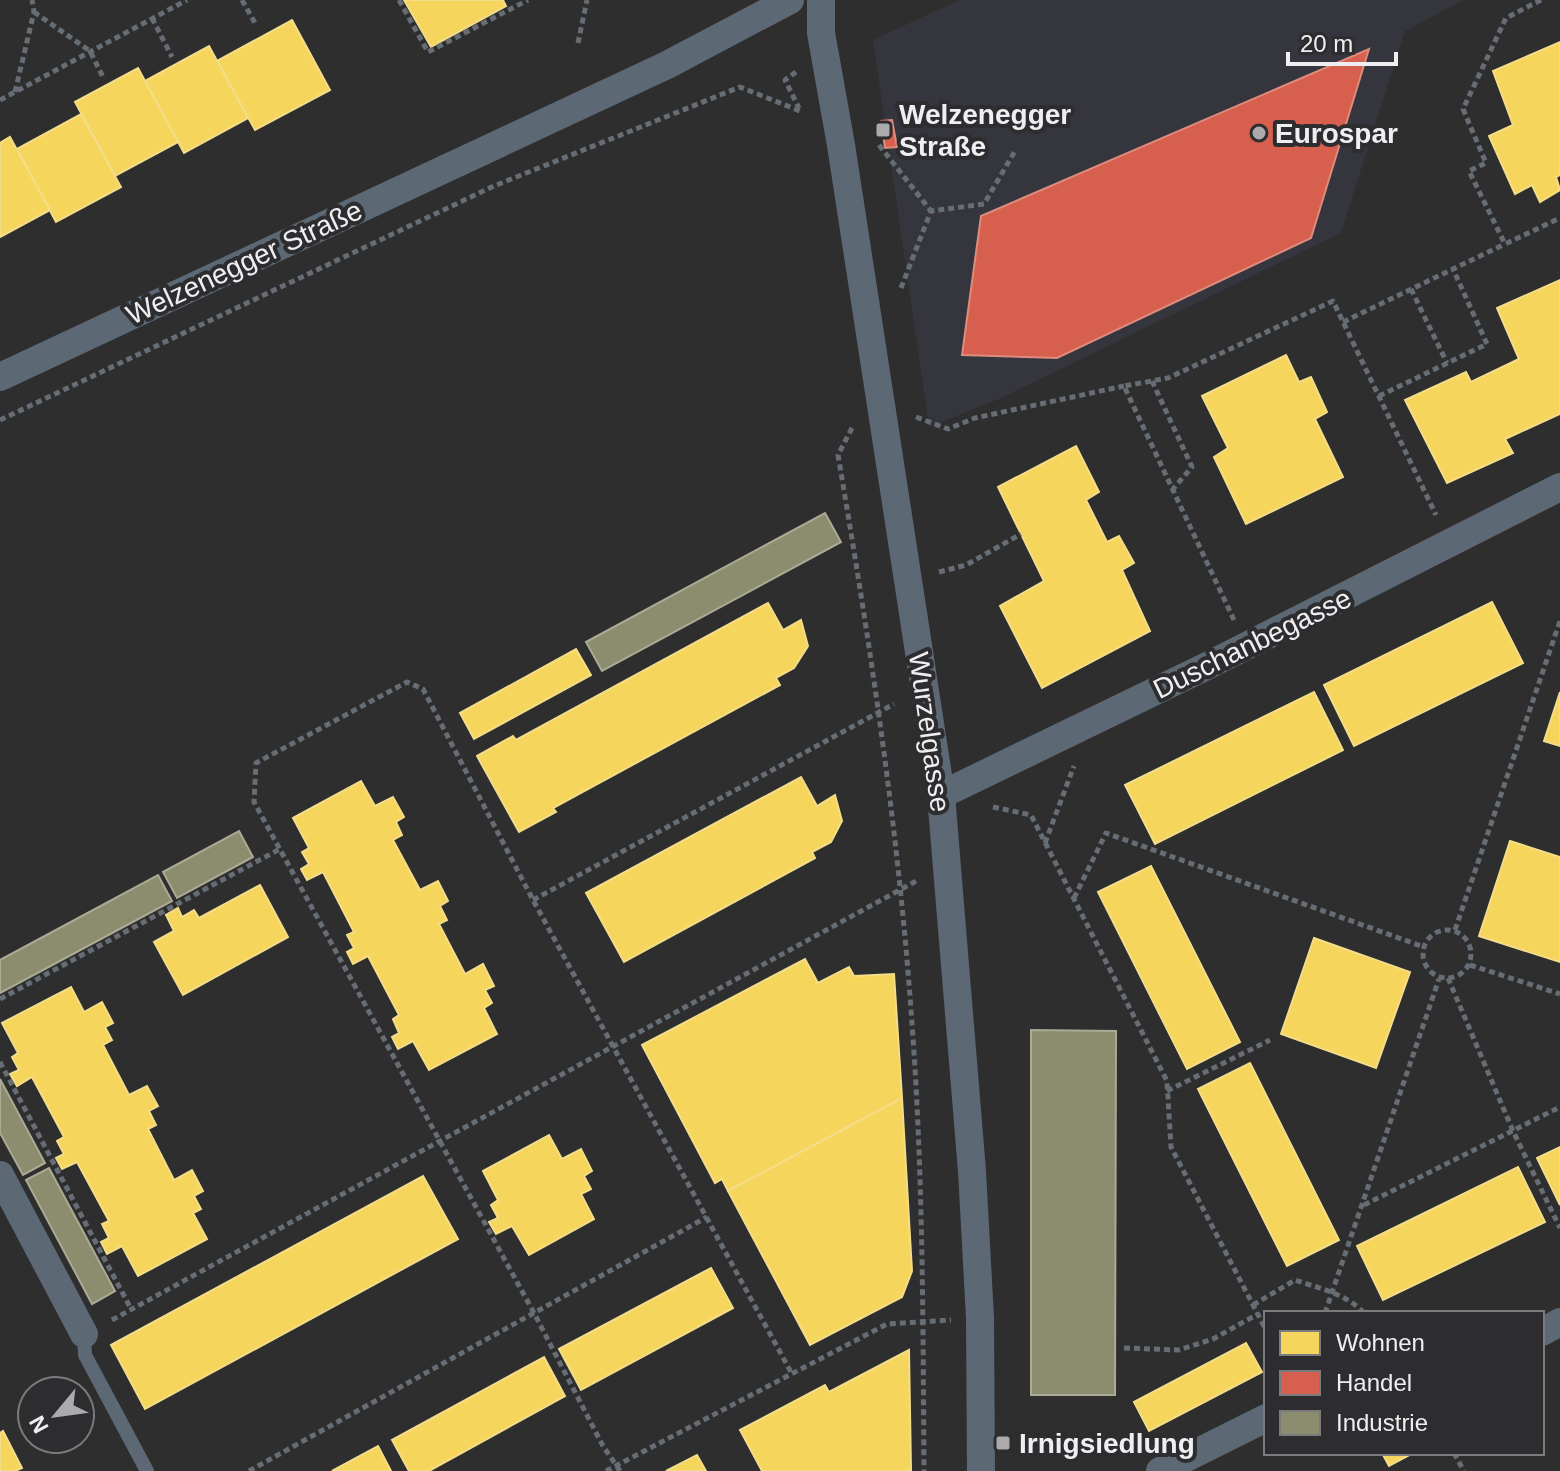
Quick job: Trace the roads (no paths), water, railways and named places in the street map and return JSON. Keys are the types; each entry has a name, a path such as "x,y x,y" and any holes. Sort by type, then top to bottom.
{"street":[{"name":"Welzenegger Straße","path":"0,377 667,65 790,0"},
{"name":"Wurzelgasse","path":"821,0 821,33 941,795 972,1171 980,1318 981,1471"},
{"name":"Duschanbegasse","path":"941,795 1450,545 1560,487"},
{"path":"0,1175 84,1334"},
{"path":"1160,1471 1264,1419"}],"lane":[{"path":"84,1334 85,1355 147,1471"}],"place":[{"name":"Welzenegger Straße","path":"883,130"},
{"name":"Eurospar","path":"1259,133"},
{"name":"Irnigsiedlung","path":"1003,1443"}]}
